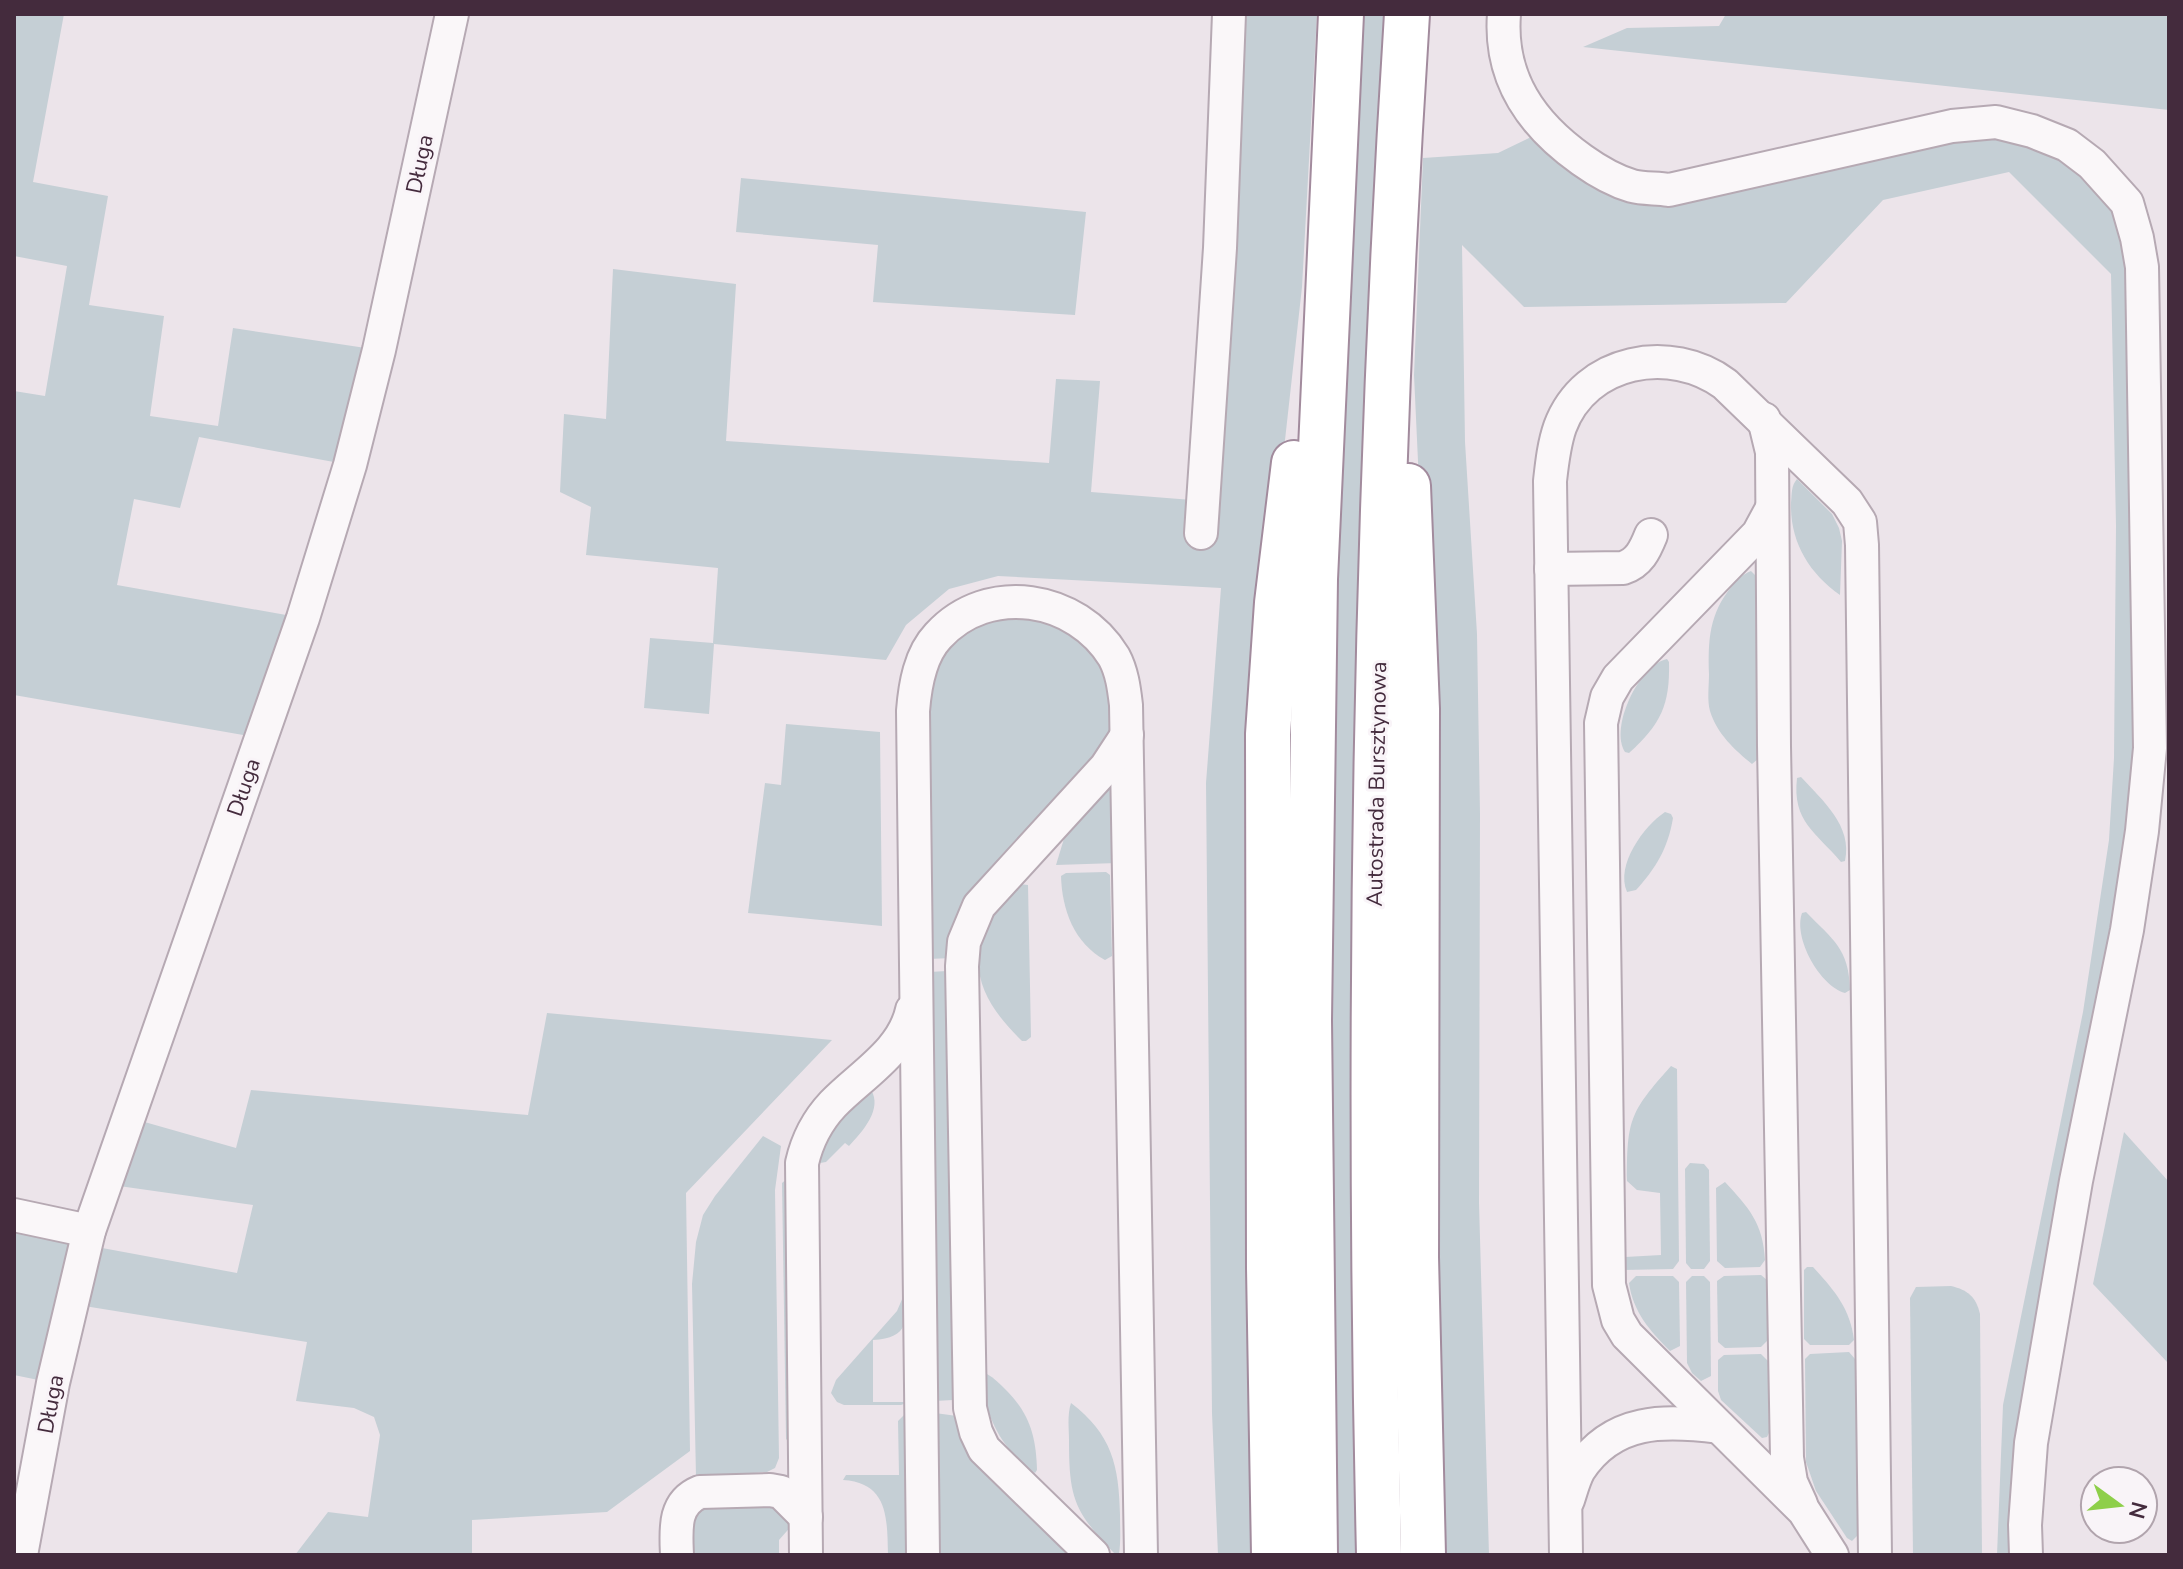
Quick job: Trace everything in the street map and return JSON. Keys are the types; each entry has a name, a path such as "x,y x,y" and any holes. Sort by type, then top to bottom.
{"highway":[{"path":"1315,1555 1309,1020 1315,579 1341,14"},
{"name":"Autostrada Bursztynowa","path":"1379,1555 1374,1315 1373,963 1381,558 1407,14"},
{"path":"1274,1555 1269,1253 1268,734 1277,603 1338,83"},
{"path":"1402,102 1405,442 1417,646 1416,1241 1423,1555"}],"street":[{"path":"1201,533 1220,248 1229,14"},
{"path":"1504,14 1502,36 1515,87 1532,116 1595,169 1631,186 1669,190 1952,126 1996,122 2032,131 2067,145 2092,164 2127,203 2142,267 2150,748 2142,831 2127,930 2076,1181 2031,1443 2026,1555"},
{"name":"Długa","path":"21,1555 53,1383 89,1231 303,618 350,465 379,350 443,16"},
{"path":"1566,1555 1550,481 1560,425 1572,404 1591,384 1623,365 1656,361 1680,363 1708,372 1764,419 1847,502 1860,522 1875,1555"},
{"path":"1764,419 1772,452 1787,1458 1791,1482 1804,1511 1832,1555"},
{"path":"1771,510 1758,534 1618,678 1607,697 1601,723 1609,1277 1612,1304 1627,1335 1804,1511"},
{"path":"1551,569 1623,568 1633,565 1641,557 1651,535"},
{"path":"923,1555 913,711 922,663 936,637 970,611 991,603 1032,604 1060,610 1085,624 1114,658 1123,678 1127,735 1141,1555"},
{"path":"1093,1555 984,1449 970,1408 962,966 964,942 979,906 1106,767 1127,735"},
{"path":"806,1555 802,1163 814,1129 832,1105 903,1036 910,1022 915,995"},
{"path":"14,1215 89,1231"},
{"path":"1565,1509 1578,1471 1613,1437 1651,1423 1676,1422 1719,1427"},
{"path":"677,1555 679,1514 690,1496 700,1492 781,1492 806,1517"}],"shaded area":[{"path":"14,14 64,14 33,182 108,196 89,305 164,316 150,416 218,426 233,328 379,350 350,465 199,437 180,508 134,499 117,585 303,618 261,738 14,695 14,391 45,396 67,266 14,256"},
{"path":"1241,14 1317,14 1302,287 1277,512 1262,1555 1218,1555 1212,1413 1206,783 1221,588 998,576 949,589 906,625 886,660 714,644 709,714 644,708 650,638 713,643 718,568 586,555 591,507 560,492 564,414 606,419 613,269 736,284 726,441 1049,463 1056,379 1100,381 1091,492 1192,500"},
{"path":"1356,14 1392,14 1366,1555 1330,1555 1323,908"},
{"path":"1726,14 2169,14 2169,110 1583,47 1627,28 1719,26"},
{"path":"1951,133 2016,137 2075,164 2122,220 2133,254 2139,735 2131,841 2017,1555 1997,1555 2003,1405 2083,1012 2109,840 2114,758 2116,526 2111,274 2009,172 1883,200 1786,303 1524,307 1462,245 1465,442 1477,634 1479,1203 1489,1555 1433,1555 1427,655 1414,375 1423,158 1498,153 1531,137 1539,138 1630,194"},
{"path":"741,178 1086,212 1075,315 873,302 878,245 736,232"},
{"path":"1797,479 1832,514 1839,528 1842,541 1840,595 1819,577 1798,543 1791,503"},
{"path":"1751,571 1755,575 1758,759 1752,764 1717,727 1708,698 1714,617 1732,586"},
{"path":"1023,613 1083,638 1111,683 1111,735 953,958 928,959 924,700 943,651 973,625"},
{"path":"1667,659 1668,690 1661,713 1640,743 1629,753 1625,752 1621,728 1630,699 1646,673"},
{"path":"786,724 880,732 882,926 748,913 765,783 781,785"},
{"path":"1801,777 1840,825 1846,848 1845,861 1841,862 1802,816 1796,793 1797,778"},
{"path":"1114,780 1117,863 1056,865 1066,832"},
{"path":"1665,812 1673,818 1664,848 1643,882 1636,890 1627,892 1624,881 1628,859 1641,836"},
{"path":"1106,872 1110,875 1112,956 1105,960 1085,944 1072,924 1064,901 1061,876 1066,873"},
{"path":"1019,884 1028,885 1031,1037 1026,1041 1022,1041 997,1013 988,998 979,966 979,949 993,912"},
{"path":"1806,912 1843,954 1850,990 1845,993 1826,981 1811,960 1801,935 1802,913"},
{"path":"947,971 953,1400 935,1401 929,972"},
{"path":"547,1013 832,1040 686,1193 690,1451 607,1512 472,1520 472,1555 295,1555 328,1512 368,1517 380,1435 374,1417 354,1408 296,1401 307,1342 72,1304 53,1383 14,1375 14,1215 86,1245 237,1273 253,1205 105,1184 127,1117 236,1148 251,1090 528,1115"},
{"path":"1671,1066 1677,1069 1679,1261 1673,1269 1623,1270 1625,1257 1661,1255 1660,1193 1637,1190 1627,1181 1627,1160 1630,1129 1639,1106"},
{"path":"871,1090 873,1112 865,1127 849,1146 845,1143 826,1162 820,1163 820,1157 815,1156 829,1123"},
{"path":"2124,1132 2169,1182 2169,1364 2093,1284"},
{"path":"763,1136 781,1146 775,1190 779,1458 775,1468 767,1472 696,1477 692,1284 696,1242 703,1215 715,1196"},
{"path":"1690,1163 1704,1164 1709,1170 1710,1261 1704,1269 1691,1269 1686,1263 1685,1169"},
{"path":"788,1178 792,1445 786,1439 782,1183"},
{"path":"1725,1182 1748,1208 1758,1226 1765,1260 1760,1267 1725,1268 1717,1261 1716,1188"},
{"path":"1813,1267 1821,1275 1845,1309 1854,1340 1849,1345 1810,1345 1804,1339 1804,1270"},
{"path":"1761,1275 1767,1280 1767,1341 1761,1347 1725,1348 1718,1342 1717,1281 1724,1276"},
{"path":"1636,1276 1673,1276 1679,1282 1680,1346 1670,1351 1644,1320 1634,1303 1629,1283"},
{"path":"1692,1276 1704,1276 1710,1282 1711,1376 1701,1381 1687,1363 1686,1282"},
{"path":"1951,1286 1970,1295 1980,1314 1982,1555 1913,1555 1910,1298 1916,1287"},
{"path":"906,1290 904,1326 894,1336 873,1340 873,1402 910,1402 901,1405 844,1405 837,1402 831,1393 836,1380 897,1311"},
{"path":"1849,1352 1855,1359 1858,1535 1852,1541 1816,1491 1806,1462 1805,1359 1810,1354"},
{"path":"1761,1354 1768,1361 1769,1433 1762,1438 1721,1400 1718,1391 1718,1360 1724,1355"},
{"path":"987,1374 1014,1399 1026,1417 1035,1447 1035,1473 1004,1443 996,1430 986,1402"},
{"path":"1071,1403 1096,1427 1115,1466 1119,1497 1119,1554 1115,1554 1091,1527 1073,1492 1069,1461"},
{"path":"935,1413 957,1416 1071,1555 937,1555"},
{"path":"904,1415 910,1415 912,1555 888,1555 885,1516 877,1496 869,1488 843,1480 846,1475 899,1475 898,1421"},
{"path":"771,1500 794,1523 779,1540 779,1555 687,1555 694,1507"}]}
